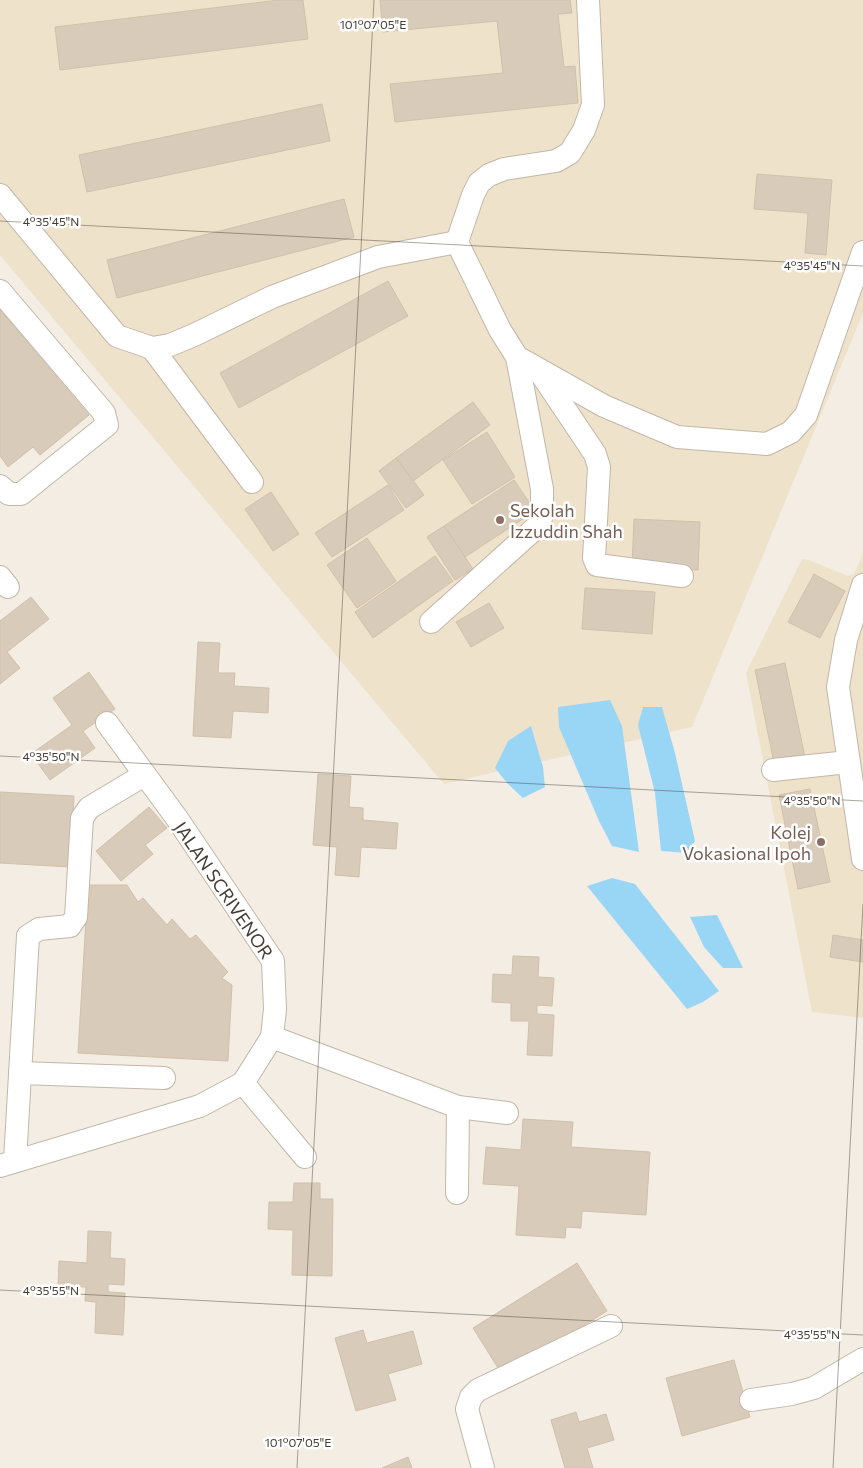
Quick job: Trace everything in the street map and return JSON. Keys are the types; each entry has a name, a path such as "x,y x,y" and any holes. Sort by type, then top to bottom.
{"street":[{"path":"431,622 540,524 542,490 517,357 500,330 457,242 479,183 489,175 504,169 556,161 570,153 584,130 593,105 588,0"},
{"path":"0,195 117,336 152,348 170,345 272,297 378,257 457,242"},
{"path":"517,357 604,406 677,437 767,444 791,432 806,415 863,252"},
{"path":"0,292 104,413 107,425 21,494 9,494 0,486"},
{"path":"152,348 252,482"},
{"path":"538,369 595,454 599,468 594,558 597,566 682,576"},
{"path":"863,585 846,640 838,687 842,717 856,757 863,859"},
{"name":"JALAN SCRIVENOR","path":"7,1164 200,1106 243,1083 272,1037 275,1009 273,961 176,817 107,723"},
{"path":"773,770 856,757"},
{"path":"7,1164 9,1107 20,1073 28,936 39,929 70,926 76,917 82,818 89,808 144,775"},
{"path":"272,1037 458,1107 508,1113"},
{"path":"20,1073 164,1078"},
{"path":"243,1083 305,1157"},
{"path":"456,1193 458,1107"},
{"path":"483,1468 467,1409 471,1397 478,1390 611,1326"},
{"path":"751,1400 792,1394 814,1388 863,1358"}],"shaded area":[{"name":"Sekolah Izzuddin Shah","path":"0,0 863,0 863,313 692,727 444,784 0,255"},
{"name":"Kolej Vokasional Ipoh","path":"863,554 863,1018 812,1012 746,673 802,559 848,576 854,574"}],"water":[{"path":"610,700 622,726 639,852 612,846 599,821 559,727 558,707"},
{"path":"643,707 662,707 675,753 695,841 687,853 661,851 655,793 638,725"},
{"path":"531,726 543,767 545,787 523,798 495,768 508,741"},
{"path":"612,878 635,884 719,991 703,1002 687,1009 587,886"},
{"path":"717,915 743,968 723,968 704,947 690,917"}],"building":[{"path":"279,0 303,0 308,39 60,70 55,27"},
{"path":"380,0 570,0 572,13 558,14 564,67 575,66 578,103 395,122 390,84 503,73 497,21 383,32"},
{"path":"322,104 330,141 87,192 79,155"},
{"path":"757,174 832,180 826,255 805,253 808,213 754,209"},
{"path":"344,199 354,237 117,298 107,260"},
{"path":"388,281 408,316 239,408 220,373"},
{"path":"0,310 89,415 40,455 33,447 8,467 0,456"},
{"path":"473,402 490,425 413,481 396,458"},
{"path":"487,432 515,477 472,504 443,460"},
{"path":"396,458 424,495 406,508 379,471"},
{"path":"514,480 535,511 465,557 444,526"},
{"path":"388,485 404,510 332,557 315,533"},
{"path":"271,492 299,534 273,551 245,509"},
{"path":"634,519 700,522 698,570 632,567"},
{"path":"444,526 473,569 455,580 427,537"},
{"path":"367,538 396,581 357,608 327,565"},
{"path":"435,556 453,581 373,638 355,612"},
{"path":"814,574 845,591 820,638 788,622"},
{"path":"585,588 655,592 652,634 582,629"},
{"path":"31,597 49,619 7,652 20,668 0,684 0,621"},
{"path":"489,603 504,628 471,647 456,622"},
{"path":"198,642 220,643 218,673 235,673 234,686 269,688 268,713 233,711 231,738 193,736"},
{"path":"785,663 805,757 774,763 755,670"},
{"path":"89,672 115,709 83,731 95,748 50,780 31,754 72,725 53,698"},
{"path":"318,774 351,776 349,807 363,808 363,820 398,823 396,849 361,847 359,877 335,875 337,847 313,845"},
{"path":"810,789 830,882 798,889 779,795"},
{"path":"0,792 74,796 70,867 0,863"},
{"path":"149,807 167,828 145,845 153,854 121,881 96,851"},
{"path":"88,885 127,885 138,902 143,898 167,925 172,919 190,939 196,935 228,972 222,978 232,985 228,1061 78,1053"},
{"path":"833,935 863,940 863,962 830,957"},
{"path":"513,956 539,957 538,977 554,978 552,1006 537,1005 537,1014 554,1015 552,1056 527,1055 529,1021 511,1021 511,1003 492,1002 493,974 512,975"},
{"path":"523,1119 573,1122 571,1147 650,1152 646,1215 582,1211 581,1228 566,1227 565,1238 516,1235 519,1186 483,1184 486,1147 521,1150"},
{"path":"294,1183 320,1183 320,1199 333,1199 332,1276 292,1275 293,1230 268,1229 269,1202 293,1202"},
{"path":"88,1231 111,1232 110,1258 125,1259 124,1285 108,1284 108,1292 125,1293 123,1335 95,1333 96,1302 85,1301 86,1287 58,1286 59,1261 87,1263"},
{"path":"577,1263 607,1311 503,1376 473,1328"},
{"path":"363,1330 367,1343 413,1331 422,1364 388,1374 396,1400 356,1411 335,1338"},
{"path":"734,1360 750,1417 682,1436 666,1378"},
{"path":"576,1412 579,1422 606,1414 614,1440 587,1448 593,1468 565,1468 551,1420"},
{"path":"408,1457 412,1468 382,1468"}],"place":[{"name":"Sekolah Izzuddin Shah","path":"500,520"},
{"name":"Kolej Vokasional Ipoh","path":"821,842"}]}
